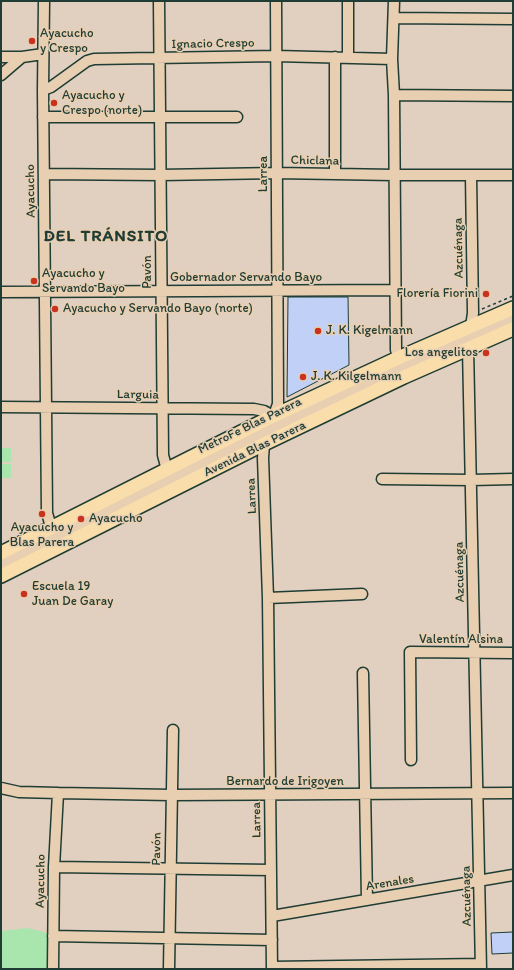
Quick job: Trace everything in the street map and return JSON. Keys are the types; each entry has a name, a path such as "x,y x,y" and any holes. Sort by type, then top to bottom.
{"main road":[{"name":"Avenida Blas Parera","path":"1,576 55,538 167,470 273,416 401,368 470,337 513,308"},
{"name":"Avenida Blas Parera","path":"1,553 55,538 264,444 401,368 470,337 513,329"}],"street":[{"name":"Ayacucho","path":"44,1 43,117 47,513 55,538"},
{"name":"Pavón","path":"160,1 162,175 162,455 167,470"},
{"name":"Larrea","path":"272,968 268,598 263,458 264,444 278,404 276,1"},
{"path":"348,1 348,57"},
{"path":"394,1 392,59 394,95 396,350 401,368"},
{"path":"394,18 513,19"},
{"path":"1,57 22,57 43,54"},
{"name":"Ignacio Crespo","path":"43,90 51,87 87,61 94,59 276,56 392,59"},
{"path":"1,76 22,57"},
{"path":"335,57 335,174"},
{"path":"394,95 513,96"},
{"path":"43,117 161,118 237,116"},
{"name":"Chiclana","path":"44,174 162,175 277,173 513,175"},
{"name":"Azcuénaga","path":"471,174 473,313 470,337 471,480 481,966"},
{"name":"Gobernador Servando Bayo","path":"1,292 45,293 395,290"},
{"path":"470,337 513,318"},
{"name":"MetroFe Blas Parera","path":"1,565 269,430 401,368"},
{"name":"Larguia","path":"1,407 254,409 264,411 273,416"},
{"path":"382,479 513,479"},
{"path":"268,598 362,594"},
{"name":"Valentín Alsina","path":"411,760 410,652 513,653"},
{"path":"363,672 367,900"},
{"name":"Pavón","path":"169,969 172,730"},
{"name":"Bernardo de Irigoyen","path":"1,788 19,792 171,796 478,792 513,793"},
{"name":"Ayacucho","path":"53,969 54,867 58,793"},
{"path":"54,867 271,870"},
{"name":"Arenales","path":"272,916 513,875"},
{"path":"54,936 272,940"},
{"path":"272,968 481,966"}],"green space":[{"path":"1,448 11,448 11,462 1,462"},
{"path":"1,464 11,464 11,478 1,478"},
{"path":"28,928 47,933 47,969 1,969 1,931"}],"building":[{"name":"J. K. Kigelmann","path":"288,297 348,297 349,365 287,397"},
{"path":"513,932 513,953 492,954 491,933"}],"place":[{"name":"Ayacucho y Crespo","path":"32,41"},
{"name":"Ayacucho y Crespo (norte)","path":"54,103"},
{"name":"Ayacucho y Servando Bayo","path":"34,281"},
{"name":"Florería Fiorini","path":"486,294"},
{"name":"Ayacucho y Servando Bayo (norte)","path":"55,309"},
{"name":"J. K. Kigelmann","path":"318,331"},
{"name":"Los angelitos","path":"486,353"},
{"name":"J. K. Kilgelmann","path":"303,377"},
{"name":"Ayacucho y Blas Parera","path":"42,514"},
{"name":"Ayacucho","path":"81,519"},
{"name":"Escuela 19 Juan De Garay","path":"24,594"}],"district":[{"name":"DEL TRÁNSITO","path":"106,237"}]}
